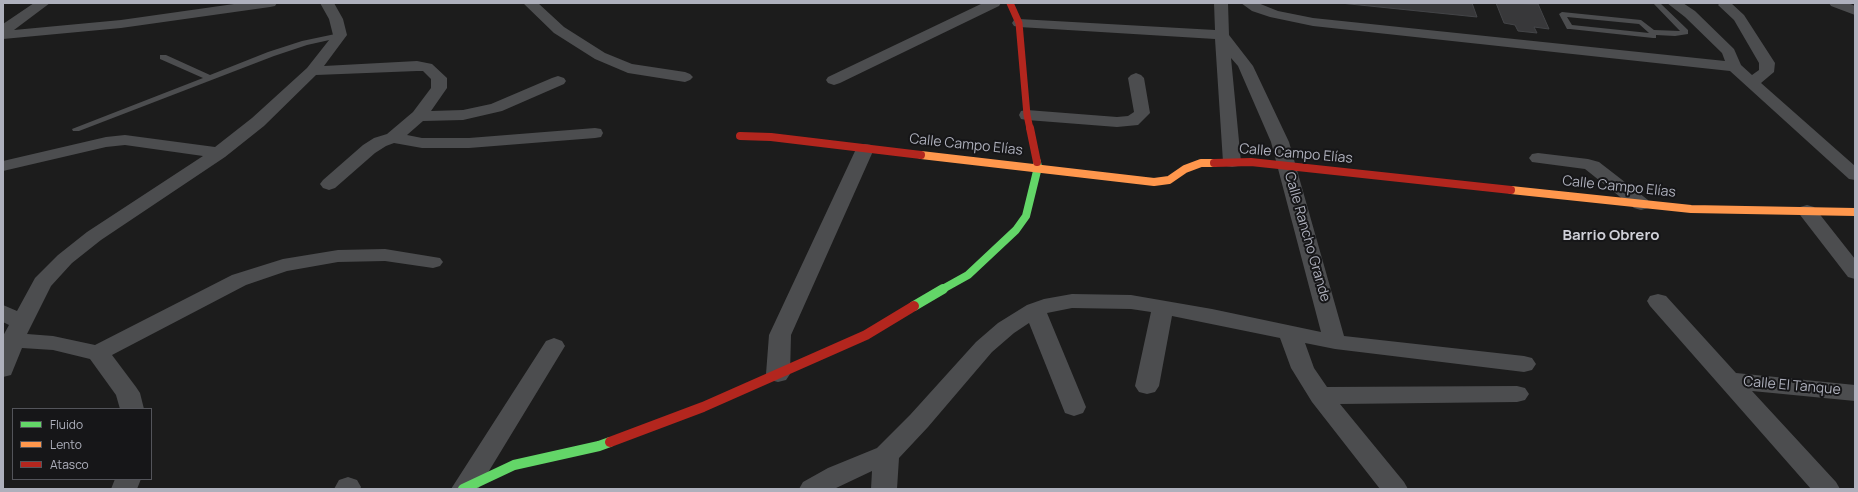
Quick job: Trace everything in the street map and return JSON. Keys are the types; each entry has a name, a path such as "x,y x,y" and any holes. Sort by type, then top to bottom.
{"street":[{"path":"3,31 43,3"},
{"path":"3,35 121,24 219,7 270,3"},
{"path":"3,369 10,330 42,283 65,259 105,228 219,153 258,122 312,71 340,35 336,19 327,3"},
{"path":"530,3 559,30 600,56 628,68 685,77"},
{"path":"834,80 994,3"},
{"path":"463,489 514,465 599,446 703,407 866,335 968,275 1016,230 1026,216 1038,167 1027,115 1020,23 1010,3"},
{"path":"1221,3 1222,36 1232,162"},
{"path":"1248,3 1257,8 1275,14 1313,22 1734,67"},
{"path":"1674,3 1690,14 1729,52 1734,67 1855,175"},
{"path":"1836,3 1855,11"},
{"path":"1725,5 1739,18 1767,63 1766,72 1752,83"},
{"path":"1020,23 1073,25 1222,36"},
{"name":"Calle Rancho Grande","path":"1222,36 1244,66 1280,142 1336,342"},
{"path":"312,71 417,66 427,67 439,78 440,88 419,116 393,138 380,142 369,149 329,184"},
{"path":"1027,115 1116,122 1132,121 1142,113 1136,78"},
{"path":"419,116 463,115 496,108 558,81"},
{"path":"393,138 422,143 469,143 595,133"},
{"name":"Calle Campo Elías","path":"740,136 771,137 865,149 1038,167 1154,182 1169,180 1185,169 1201,163 1232,162 1286,165 1691,209 1855,212"},
{"path":"3,166 106,142 125,140 219,153"},
{"path":"778,374 780,335 865,149"},
{"path":"1538,158 1588,164 1593,166 1642,204"},
{"path":"1807,211 1855,273"},
{"path":"10,330 53,343 98,353 239,280 283,265 338,256 386,255 433,262"},
{"path":"812,489 838,475 886,455 920,421 984,347 1006,328 1035,310 1052,304 1072,301 1131,302 1164,307 1336,342 1524,364"},
{"path":"1658,301 1827,489"},
{"path":"1147,386 1164,307"},
{"path":"1035,310 1074,407"},
{"path":"1289,332 1303,368 1320,396 1394,489"},
{"path":"463,489 554,346"},
{"path":"98,353 128,393 132,408"},
{"name":"Calle El Tanque","path":"1729,380 1855,393"},
{"path":"1320,396 1517,394"},
{"path":"884,489 886,455"}],"lane":[{"path":"1652,32 1653,36 1570,27 1562,14 1641,22 1652,32 1674,34 1685,32 1656,3"},
{"path":"76,130 288,48 340,35"},
{"path":"163,57 210,78"}],"building":[{"path":"1340,3 1472,3 1477,17"},
{"path":"1496,3 1538,4 1549,29 1534,27 1537,33 1518,31 1515,25 1504,23"}],"traffic: fast":[{"path":"914,306 968,275 1016,230 1026,216 1038,167 1037,162"},
{"path":"463,489 514,465 599,446 610,442"}],"traffic: slow":[{"path":"921,155 1154,182 1169,180 1185,169 1201,163 1214,163"},
{"path":"1511,190 1691,209 1855,212"}],"traffic: jam":[{"path":"1010,3 1019,23 1027,115 1037,162"},
{"path":"740,136 771,137 921,155"},
{"path":"1214,163 1251,162 1511,190"},
{"path":"610,442 703,407 866,335 914,306"}],"district":[{"name":"Barrio Obrero","path":"1611,236"}]}
